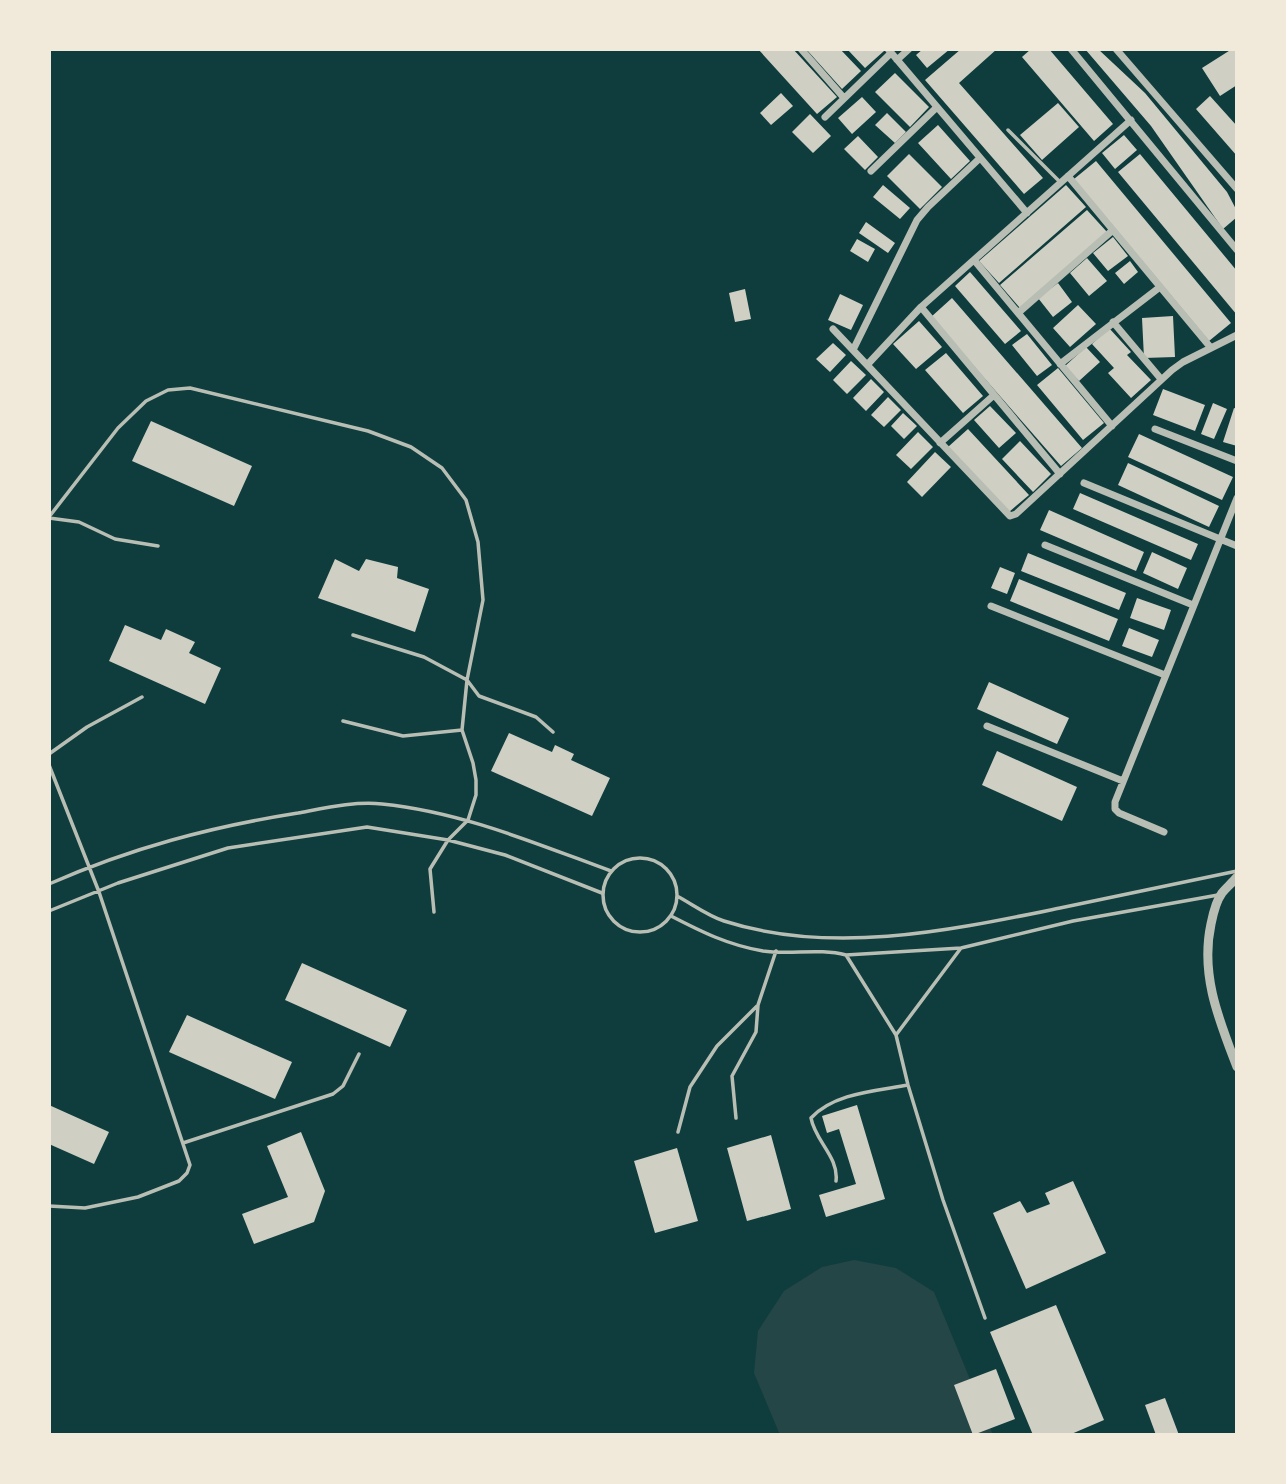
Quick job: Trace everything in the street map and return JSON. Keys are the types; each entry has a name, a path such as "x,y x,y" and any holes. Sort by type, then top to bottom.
{"street":[{"path":"801,49 844,98"},
{"path":"825,117 892,54 909,49"},
{"path":"1071,49 1237,250"},
{"path":"1116,49 1237,189"},
{"path":"892,54 1027,213"},
{"path":"871,170 937,107"},
{"path":"867,365 921,307 1131,120"},
{"path":"853,350 917,220 980,158"},
{"path":"1068,176 1211,348"},
{"path":"1018,313 1113,230"},
{"path":"974,260 1112,426"},
{"path":"1060,364 1160,287"},
{"path":"921,307 1060,474"},
{"path":"1113,322 1161,379"},
{"path":"833,329 1010,516 1016,514 1161,379 1183,362 1237,335"},
{"path":"940,443 994,395"},
{"path":"1155,429 1237,461"},
{"path":"1084,483 1237,546"},
{"path":"1164,832 1115,809 1165,675 1237,498"},
{"path":"1045,545 1193,604"},
{"path":"991,606 1165,675"},
{"path":"987,726 1124,781"},
{"path":"1237,877 1220,895 1209,935 1207,972 1237,1067"}],"lane":[{"path":"1008,131 1061,183"},
{"path":"158,546 116,539 79,522 49,517 118,428 146,401 167,390 190,388 368,431 411,447 442,468 466,500 478,542 483,600 467,680 462,730 476,780 476,795 468,820 448,840 430,869 434,912"},
{"path":"353,635 424,657 467,680 479,696 536,717 553,732"},
{"path":"49,754 87,727 142,697"},
{"path":"343,721 403,736 462,730"},
{"path":"49,765 99,892 190,1165 180,1181 138,1197 85,1208 49,1206"},
{"path":"49,884 148,846 232,823 348,805 381,803 468,820 611,871"},
{"path":"49,911 228,848 318,832 367,827 448,840 505,855 602,893"},
{"path":"634,858 647,858 659,863 669,872 675,883 677,896 671,916 656,928 637,932 619,926 606,912 602,893 611,871 621,863 634,858"},
{"path":"677,896 721,920 764,932 815,937 866,937 968,927 1237,871"},
{"path":"671,916 713,939 764,951 834,952 846,955 961,947 1073,922 1220,895"},
{"path":"896,1035 961,947"},
{"path":"736,1118 732,1076 756,1032 758,1005 776,951"},
{"path":"846,955 896,1035 908,1085 943,1200 985,1318"},
{"path":"678,1132 690,1087 717,1046 758,1005"},
{"path":"183,1143 333,1094 343,1086 359,1054"},
{"path":"836,1181 837,1174 831,1157 821,1144 811,1118 822,1107 835,1101 908,1085"}],"shaded area":[{"path":"854,1260 896,1268 934,1292 993,1435 780,1435 754,1373 758,1331 784,1291 822,1267"}],"building":[{"path":"758,49 793,49 837,97 817,114"},
{"path":"806,49 840,49 861,71 842,89"},
{"path":"847,49 883,49 884,51 865,68"},
{"path":"923,49 950,49 927,68 916,55"},
{"path":"961,49 997,49 959,83 1043,178 1024,194 925,80"},
{"path":"1031,49 1049,49 1113,124 1094,141 1022,57"},
{"path":"1085,49 1098,49 1145,93 1227,192 1237,211 1237,217 1223,229 1151,126"},
{"path":"1232,49 1237,49 1237,85 1220,96 1202,68"},
{"path":"895,73 929,107 910,127 875,92"},
{"path":"781,93 793,106 771,125 760,113"},
{"path":"1210,96 1237,126 1237,156 1196,109"},
{"path":"862,97 876,112 852,134 838,118"},
{"path":"1058,103 1079,127 1042,160 1020,135"},
{"path":"887,113 906,132 895,143 875,125"},
{"path":"810,114 831,136 813,153 792,132"},
{"path":"938,125 970,161 951,179 918,143"},
{"path":"1124,135 1137,150 1115,169 1102,153"},
{"path":"858,136 878,157 865,170 844,149"},
{"path":"909,154 942,187 920,209 887,176"},
{"path":"1140,154 1237,271 1237,315 1118,172"},
{"path":"1096,161 1231,323 1209,341 1074,179"},
{"path":"883,185 910,208 900,219 873,197"},
{"path":"1066,185 1086,207 999,283 979,261"},
{"path":"1087,210 1107,232 1020,308 1000,285"},
{"path":"866,222 895,243 888,253 859,233"},
{"path":"1113,237 1128,256 1108,271 1093,253"},
{"path":"857,239 875,249 868,262 850,251"},
{"path":"1087,258 1107,281 1089,296 1070,273"},
{"path":"1130,261 1138,272 1124,284 1115,273"},
{"path":"970,272 1021,331 1005,344 955,286"},
{"path":"1058,283 1072,302 1053,317 1038,298"},
{"path":"745,289 751,319 735,322 729,293"},
{"path":"840,294 863,305 851,330 828,320"},
{"path":"952,298 1082,448 1061,466 931,317"},
{"path":"1078,305 1096,324 1070,347 1053,328"},
{"path":"1173,316 1175,357 1144,358 1142,318"},
{"path":"919,321 942,347 916,369 893,344"},
{"path":"1109,328 1131,352 1127,355 1151,380 1131,398 1108,373 1114,368 1092,344"},
{"path":"1027,334 1052,365 1037,376 1012,345"},
{"path":"833,343 846,355 830,372 816,359"},
{"path":"1086,347 1100,362 1079,381 1065,366"},
{"path":"946,353 983,396 963,413 925,370"},
{"path":"851,361 866,375 847,394 833,380"},
{"path":"1058,368 1104,423 1083,440 1037,385"},
{"path":"871,379 884,392 866,411 853,398"},
{"path":"1163,389 1205,405 1195,431 1153,415"},
{"path":"888,397 901,410 884,427 871,415"},
{"path":"1213,403 1227,409 1214,439 1201,434"},
{"path":"990,406 1016,433 999,448 974,420"},
{"path":"1234,408 1237,409 1237,446 1223,442"},
{"path":"903,413 917,426 904,439 891,426"},
{"path":"151,421 252,466 234,506 132,461"},
{"path":"968,429 1029,495 1009,512 948,447"},
{"path":"918,432 933,447 911,469 896,455"},
{"path":"1139,434 1233,477 1222,500 1128,457"},
{"path":"1020,441 1051,474 1033,492 1002,459"},
{"path":"935,452 951,467 922,497 907,482"},
{"path":"1128,463 1219,506 1209,527 1118,485"},
{"path":"1080,493 1198,544 1191,560 1073,509"},
{"path":"1049,510 1144,552 1136,571 1040,530"},
{"path":"1152,552 1187,568 1178,589 1143,573"},
{"path":"1028,553 1126,593 1119,610 1021,571"},
{"path":"335,559 359,571 366,559 398,567 397,578 429,589 415,632 318,598"},
{"path":"1000,567 1015,573 1007,594 991,588"},
{"path":"1019,579 1118,619 1109,641 1010,601"},
{"path":"1137,598 1171,610 1164,630 1130,618"},
{"path":"125,625 161,640 166,629 195,642 189,653 221,668 205,704 109,661"},
{"path":"1129,628 1159,640 1152,657 1122,646"},
{"path":"989,682 1069,718 1057,744 977,709"},
{"path":"509,733 552,752 555,745 574,754 571,760 610,778 592,816 491,771"},
{"path":"997,751 1077,787 1062,821 982,785"},
{"path":"302,963 407,1010 390,1047 285,1000"},
{"path":"187,1015 292,1062 275,1099 169,1052"},
{"path":"49,1105 109,1132 94,1164 49,1144"},
{"path":"857,1105 885,1199 826,1217 819,1195 856,1184 839,1129 827,1133 822,1116"},
{"path":"301,1132 325,1191 314,1222 254,1244 242,1214 288,1197 267,1146"},
{"path":"771,1135 791,1209 747,1221 727,1148"},
{"path":"677,1148 698,1221 655,1233 634,1161"},
{"path":"1073,1181 1106,1253 1026,1289 993,1213 1020,1201 1027,1213 1050,1204 1045,1193"},
{"path":"1056,1305 1104,1420 1069,1435 1033,1435 990,1332"},
{"path":"996,1369 1015,1419 973,1435 954,1385"},
{"path":"1165,1398 1179,1435 1156,1435 1145,1405"}]}
